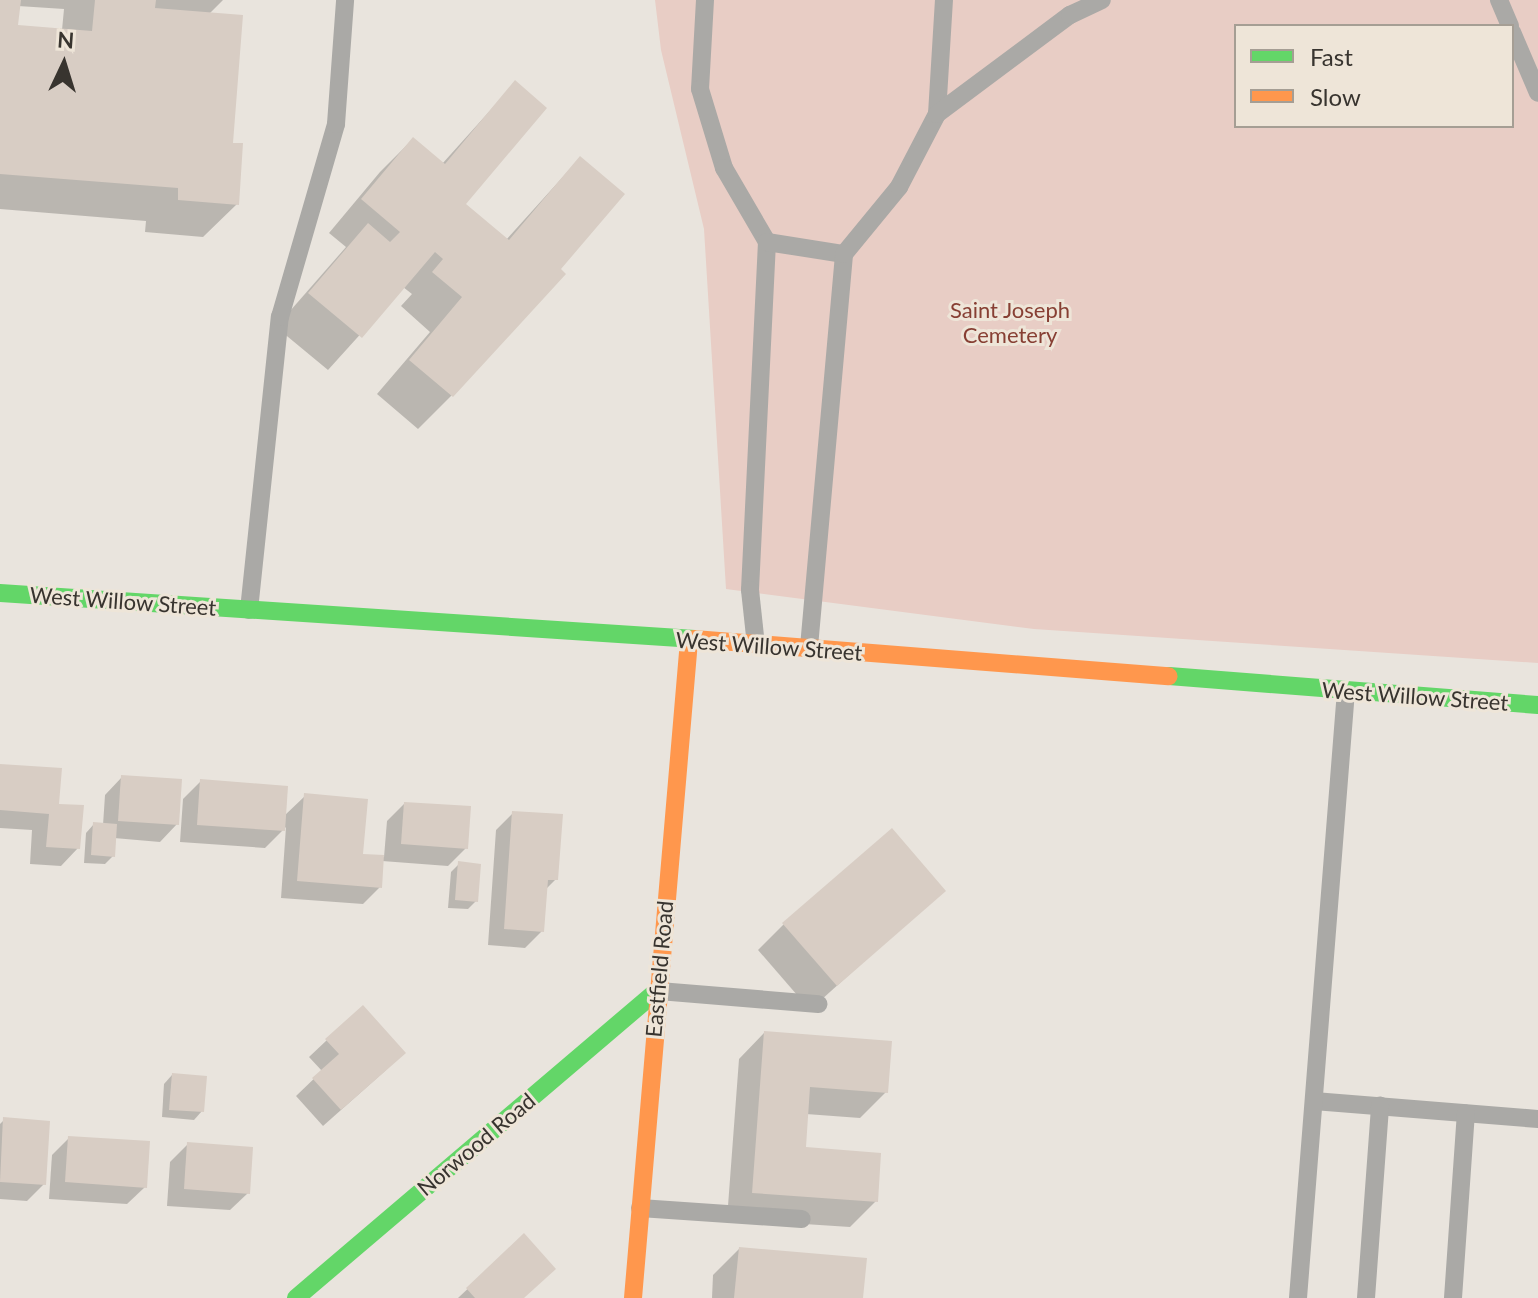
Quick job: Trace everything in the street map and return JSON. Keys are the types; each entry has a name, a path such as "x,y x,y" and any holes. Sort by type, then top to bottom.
{"street":[{"name":"West Willow Street","path":"0,593 756,646 809,647 1538,705"},
{"name":"Eastfield Road","path":"633,1298 689,641"},
{"name":"Norwood Road","path":"296,1298 657,991"}],"lane":[{"path":"249,610 280,317 336,124 345,0"},
{"path":"705,0 700,89 724,168 767,242 750,590 756,646"},
{"path":"809,647 844,254 899,187 937,114 944,0"},
{"path":"937,114 1070,15 1102,0"},
{"path":"1499,0 1509,24"},
{"path":"1514,37 1538,93"},
{"path":"767,242 844,254"},
{"path":"1298,1298 1346,691"},
{"path":"657,991 818,1004"},
{"path":"1314,1101 1538,1119"},
{"path":"1366,1298 1380,1106"},
{"path":"1453,1298 1466,1113"},
{"path":"640,1208 802,1219"}],"green space":[{"name":"Saint Joseph Cemetery","path":"655,0 1538,0 1538,663 1034,629 726,589 704,229 661,50"}],"building":[{"path":"0,0 21,0 18,25 92,31 95,0 156,0 155,8 243,15 233,143 243,143 239,205 178,200 178,188 0,174"},
{"path":"515,80 547,108 466,204 509,240 580,156 625,194 561,269 566,274 453,397 409,360 462,297 432,272 443,259 435,252 362,338 308,293 368,223 390,242 400,232 361,199 413,137 445,164"},
{"path":"0,764 62,768 59,804 84,805 80,849 46,847 49,814 0,810"},
{"path":"121,775 182,779 179,825 118,821"},
{"path":"200,779 288,786 285,831 197,825"},
{"path":"304,793 368,799 363,854 384,855 382,888 297,881"},
{"path":"404,802 471,806 468,849 401,844"},
{"path":"512,811 563,814 558,880 548,880 544,932 504,929"},
{"path":"93,822 117,824 115,857 91,855"},
{"path":"892,828 946,891 837,986 782,923"},
{"path":"458,861 481,864 478,902 455,900"},
{"path":"363,1005 406,1053 341,1110 312,1078 339,1054 325,1039"},
{"path":"764,1031 892,1041 888,1093 810,1087 806,1147 881,1153 878,1202 752,1193"},
{"path":"172,1073 207,1076 204,1112 169,1110"},
{"path":"3,1117 50,1121 46,1185 0,1182"},
{"path":"68,1136 150,1141 147,1188 65,1182"},
{"path":"187,1142 253,1147 250,1194 184,1189"},
{"path":"524,1233 556,1269 524,1298 475,1298 466,1288"},
{"path":"739,1247 867,1258 863,1298 734,1298"}],"traffic: fast":[{"path":"0,593 694,639"},
{"path":"1169,676 1538,705"},
{"path":"296,1298 657,991"}],"traffic: slow":[{"path":"694,639 1169,676"},
{"path":"633,1298 689,641"}]}
